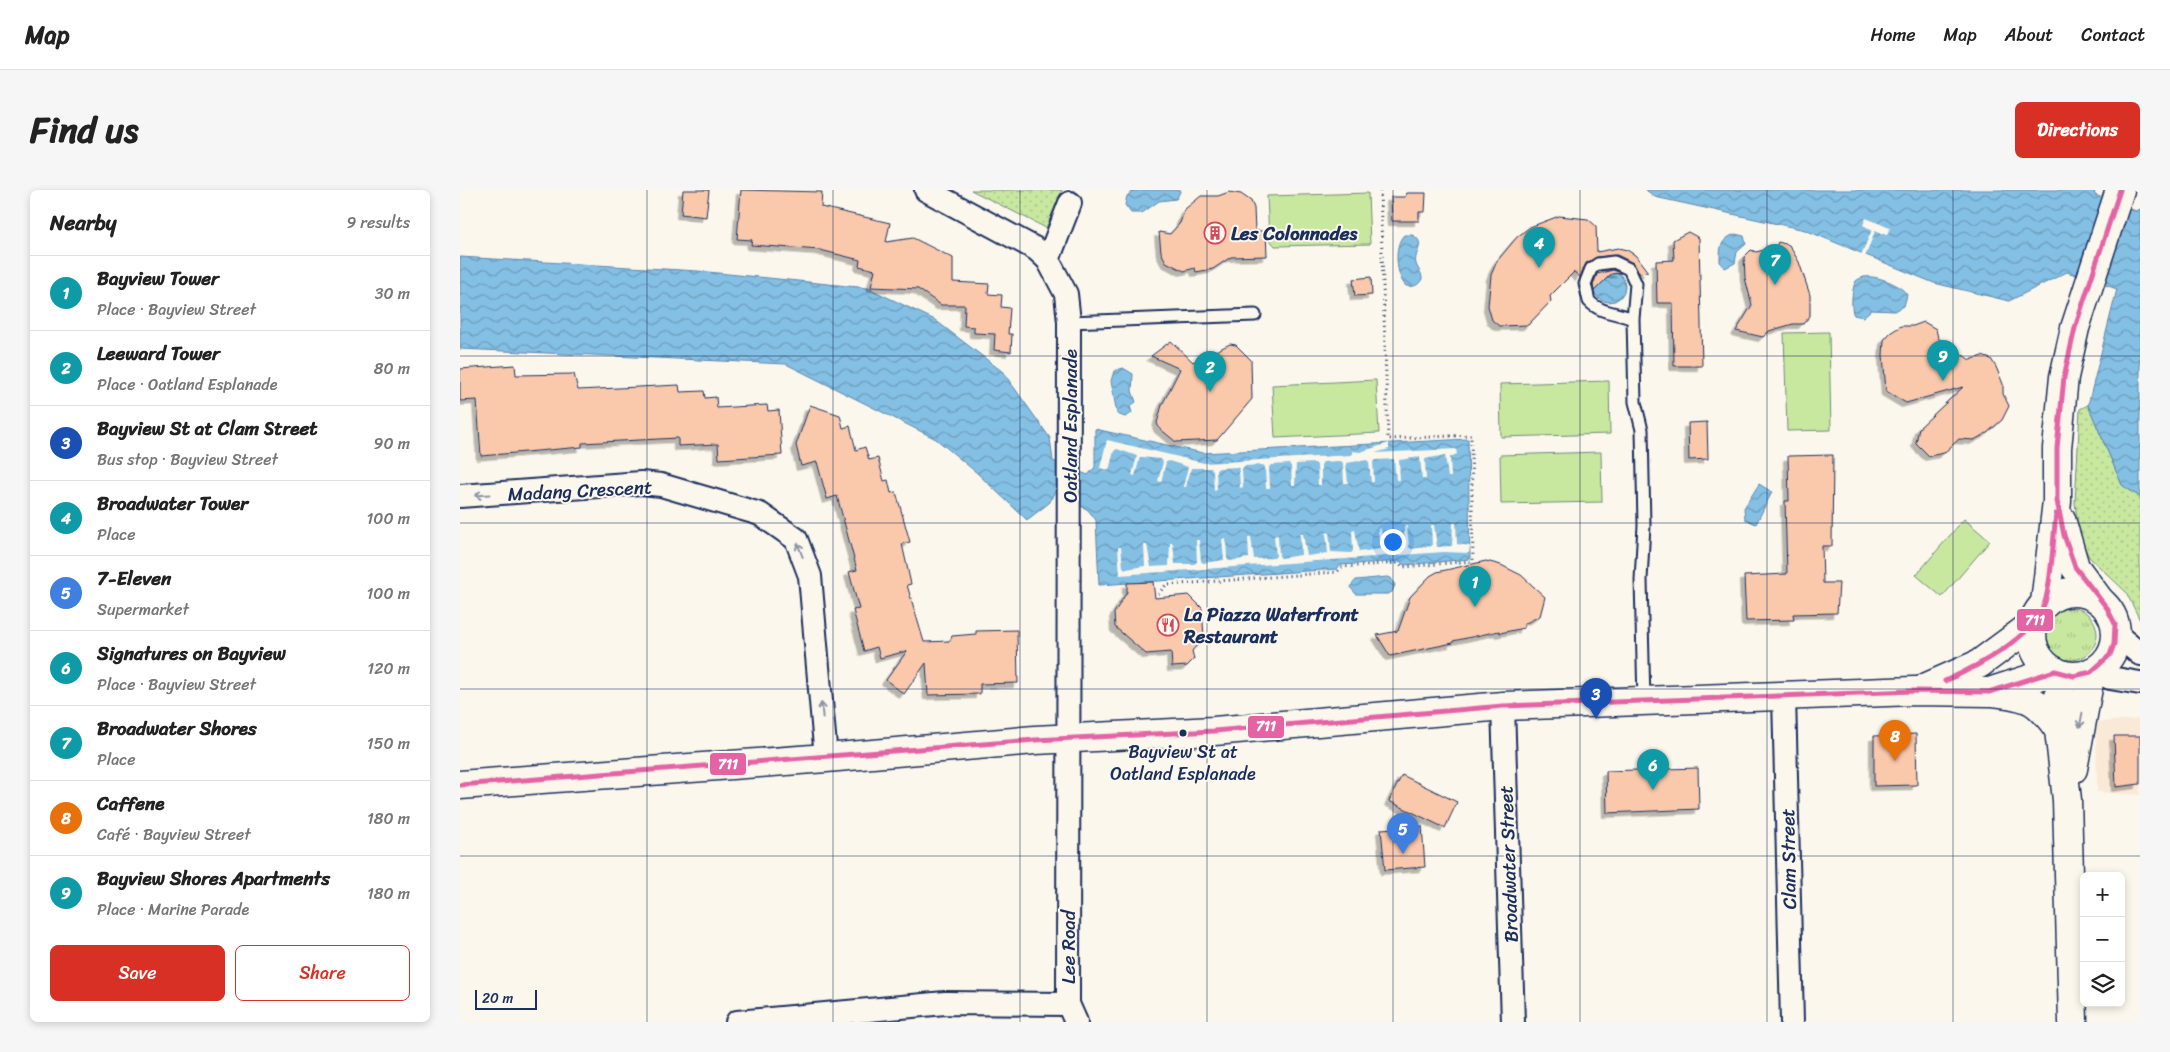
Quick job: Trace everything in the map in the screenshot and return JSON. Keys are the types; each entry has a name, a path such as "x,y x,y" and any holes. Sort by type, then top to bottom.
{"main road":[{"path":"2057,501 2064,535 2075,567 2112,615 2116,634 2110,655 2093,671 2074,676 2057,672 2038,656 2032,635 2039,614 2057,501 2057,448 2064,377 2075,328 2120,192"},
{"path":"1914,691 1947,680 1979,664 2039,614 2056,595 2070,592 2085,593 2100,601"},
{"path":"2067,800 2093,671"},
{"path":"1989,692 2057,672"},
{"path":"2057,672 2059,730 2067,800 2073,1022"},
{"path":"460,785 1067,738 1214,731 1503,706 1914,691 1989,692 2027,698 2039,704 2059,730"}],"street":[{"name":"Oatland Esplanade","path":"926,190 1036,249 1048,260 1066,294 1069,322 1070,428 1070,586 1067,738"},
{"path":"1048,260 1070,203"},
{"name":"Madang Crescent","path":"460,496 641,484 661,485 760,514 796,539 810,576 826,758"},
{"path":"2116,634 2140,654"},
{"path":"2093,671 2110,678 2140,683"},
{"name":"Clam Street","path":"1784,696 1792,1022"},
{"name":"Broadwater Street","path":"1503,706 1513,1022"},
{"name":"Lee Road","path":"737,1022 945,1003 1068,1016 1067,738"}],"lane":[{"path":"1633,319 1624,315 1602,312 1589,301 1584,284 1592,269 1598,264 1614,262 1622,264 1633,276 1636,284 1633,319 1635,402 1642,430 1644,525 1641,580 1644,701"},
{"path":"1069,322 1255,315"}],"path":[{"path":"1158,594 1166,585 1337,572 1342,568 1399,563 1403,568 1473,561 1471,435 1388,439 1380,190"}],"shaded area":[{"path":"2140,719 2140,795 2097,792 2096,722"}],"green space":[{"path":"971,190 1062,190 1046,228"},
{"path":"1368,193 1370,244 1275,246 1269,239 1267,196"},
{"path":"1829,332 1831,430 1787,431 1784,333"},
{"path":"1376,380 1379,433 1275,438 1272,385"},
{"path":"1609,381 1610,434 1501,437 1500,384"},
{"path":"2088,405 2122,485 2140,497 2140,620 2126,592 2089,557 2079,536 2075,503 2080,409"},
{"path":"1601,452 1602,502 1501,504 1500,455"},
{"path":"1964,519 1990,541 1942,597 1916,575"},
{"path":"2066,608 2076,608 2090,615 2097,629 2097,639 2090,653 2076,660 2066,660 2056,656 2049,649 2045,639 2045,629 2049,619 2056,612"}],"water":[{"path":"1180,190 1180,192 1176,199 1159,201 1142,213 1131,213 1125,205 1127,196 1133,191"},
{"path":"1646,190 2094,190 2095,195 2136,211 2140,209 2140,497 2122,485 2088,405 2117,289 2067,272 2009,301 1934,283 1805,230 1655,197"},
{"path":"1735,234 1744,236 1746,244 1737,252 1735,263 1725,268 1720,262 1721,248 1726,239"},
{"path":"1404,235 1412,235 1417,238 1420,245 1416,264 1422,279 1414,286 1406,286 1398,269 1398,246"},
{"path":"460,257 698,271 868,288 935,320 1003,372 1050,438 1053,461 1088,475 1095,467 1095,429 1203,453 1468,439 1470,559 1404,565 1400,561 1340,565 1337,569 1099,585 1096,520 1088,510 1055,491 1049,503 1027,520 977,473 936,439 786,364 460,349"},
{"path":"1609,270 1615,271 1620,275 1624,280 1624,292 1620,297 1615,301 1609,302 1603,301 1598,297 1594,292 1593,286 1594,280 1598,275 1603,271"},
{"path":"1864,277 1881,279 1899,287 1907,295 1904,306 1895,311 1871,310 1863,317 1854,315 1852,303 1853,288 1856,281"},
{"path":"1123,368 1133,374 1132,391 1136,402 1130,406 1132,413 1125,417 1117,414 1111,381 1114,371"},
{"path":"1759,484 1772,492 1756,524 1745,519 1744,508"},
{"path":"1391,578 1395,585 1392,592 1388,594 1356,594 1350,587 1356,580"}],"pier":[{"path":"1866,218 1890,228 1887,235 1875,231 1865,257 1861,255 1872,230 1863,225"},
{"path":"1107,440 1204,463 1352,455 1352,451 1360,452 1389,443 1389,449 1375,453 1456,449 1457,454 1450,457 1451,477 1448,477 1445,455 1425,459 1426,479 1422,479 1420,457 1399,460 1400,480 1396,480 1394,459 1376,460 1373,462 1374,482 1371,482 1369,462 1367,460 1346,463 1348,483 1344,483 1343,463 1341,461 1323,462 1321,465 1321,485 1318,485 1317,465 1315,463 1296,464 1295,485 1292,485 1291,466 1289,464 1271,465 1269,467 1270,488 1266,488 1265,467 1263,465 1244,466 1242,469 1243,487 1240,488 1239,469 1237,467 1219,468 1216,470 1217,490 1214,491 1213,470 1211,468 1191,468 1186,487 1183,487 1188,467 1169,461 1166,462 1161,482 1158,481 1163,462 1161,459 1140,457 1135,476 1132,475 1137,456 1117,449 1114,451 1109,470 1100,468"},
{"path":"1453,523 1456,523 1457,544 1470,546 1469,553 1444,552 1120,575 1118,547 1121,547 1123,567 1126,569 1145,566 1144,545 1147,545 1151,567 1169,566 1170,543 1173,543 1175,564 1194,564 1197,562 1196,540 1199,540 1201,561 1203,563 1224,560 1222,539 1226,539 1227,559 1229,561 1249,558 1248,537 1251,537 1254,559 1274,558 1276,556 1274,536 1278,535 1279,556 1281,558 1301,555 1300,534 1303,534 1307,556 1328,553 1326,533 1329,532 1331,552 1351,553 1353,551 1352,531 1355,530 1359,552 1380,549 1378,529 1381,528 1383,549 1403,549 1405,548 1404,527 1407,526 1409,547 1411,549 1432,546 1431,525 1434,525 1437,547 1452,546"}],"building":[{"path":"683,190 709,190 706,217 681,214"},
{"path":"741,190 822,192 821,207 890,223 886,242 913,238 953,258 953,282 989,284 988,294 1002,295 1001,307 1010,308 1008,334 1012,334 1011,352 994,350 995,334 974,333 974,327 964,326 965,305 941,305 918,289 871,287 875,270 859,266 860,260 820,250 751,245 752,240 737,239"},
{"name":"Les Colonnades","path":"1229,192 1241,194 1251,201 1254,208 1255,231 1266,231 1267,256 1231,257 1213,269 1196,272 1195,268 1184,271 1166,262 1161,252 1159,232 1170,234 1180,223 1185,209 1201,196 1218,196"},
{"path":"1407,193 1426,193 1425,212 1419,212 1419,221 1392,221 1391,197 1405,197"},
{"path":"1559,216 1588,219 1596,226 1597,252 1618,248 1627,250 1635,255 1648,272 1639,273 1633,263 1617,255 1597,257 1586,263 1580,277 1574,272 1550,296 1551,301 1528,325 1499,326 1492,320 1488,306 1491,275 1497,261 1517,237 1530,227"},
{"path":"1688,232 1699,238 1702,366 1674,366 1673,303 1657,303 1656,261 1674,260 1673,240"},
{"path":"1778,242 1789,245 1799,262 1810,295 1810,316 1803,324 1793,324 1769,331 1763,337 1736,331 1752,305 1745,278 1744,257 1751,250 1756,252 1776,247"},
{"path":"1613,270 1621,273 1611,274 1594,291 1593,285 1597,274"},
{"path":"1371,277 1372,295 1355,296 1353,279"},
{"path":"1924,322 1936,329 1938,338 1970,360 1982,356 1991,359 2003,384 2003,394 2009,406 2002,420 1987,433 1974,440 1959,439 1944,453 1929,456 1916,443 1919,428 1963,387 1906,403 1886,391 1883,355 1884,340 1890,333 1901,326 1913,326"},
{"path":"1171,341 1193,362 1230,344 1236,345 1251,360 1252,399 1217,440 1176,442 1159,428 1157,423 1162,405 1180,369 1151,356"},
{"path":"515,365 516,375 574,374 578,390 679,385 680,392 704,391 705,398 716,397 717,408 767,405 768,411 779,410 782,455 719,459 718,444 678,446 678,438 582,443 582,447 481,456 477,400 460,401 460,369"},
{"path":"810,405 840,415 843,428 850,426 856,450 865,447 869,460 878,458 884,481 888,480 891,493 896,492 910,542 902,544 911,584 907,585 924,642 950,641 952,636 976,634 976,631 1017,630 1018,683 980,684 980,694 928,695 926,663 904,694 886,680 907,651 880,658 877,647 864,651 853,610 859,609 849,572 857,570 837,496 827,499 817,462 801,466 796,445"},
{"path":"1707,422 1708,459 1689,460 1688,423"},
{"path":"1833,455 1832,546 1822,546 1823,583 1839,583 1837,613 1793,614 1794,620 1746,621 1744,576 1787,574 1785,501 1789,501 1788,456"},
{"path":"1486,561 1501,565 1521,575 1545,597 1540,616 1524,624 1524,628 1500,633 1499,631 1390,656 1377,635 1398,631 1410,597 1430,576 1437,572"},
{"path":"1153,582 1155,598 1189,595 1202,608 1204,637 1192,651 1194,659 1187,666 1172,667 1171,652 1146,654 1115,627 1114,613 1127,592 1127,583"},
{"path":"1916,734 1917,785 1874,786 1874,736"},
{"path":"2114,736 2140,736 2140,784 2116,787"},
{"path":"1698,768 1699,809 1607,813 1606,771"},
{"path":"1402,775 1457,802 1445,828 1389,801"},
{"path":"1422,826 1425,867 1385,870 1381,829"}],"transit line":[{"name":"711","path":"460,785 1035,740 1214,731 1503,706 1914,691 1989,692 2055,671 2074,676 2091,672 2110,655 2114,644 2115,624 2107,608 2075,567 2064,535 2057,501 2057,448 2064,377 2075,328 2120,190"},
{"name":"711","path":"1945,681 1972,668 2003,649 2030,627 2039,615 2045,602 2049,582 2056,514"}],"place":[{"name":"Les Colonnades","path":"1215,233"},
{"name":"Broadwater Tower","path":"1539,268"},
{"name":"Broadwater Shores","path":"1775,285"},
{"name":"Bayview Shores Apartments","path":"1943,381"},
{"name":"Leeward Tower","path":"1210,392"},
{"name":"Bayview Tower","path":"1475,607"},
{"name":"La Piazza Waterfront Restaurant","path":"1168,625"},
{"name":"Bayview St at Clam Street","path":"1596,719"},
{"name":"Bayview St at Oatland Esplanade","path":"1183,733"},
{"name":"Caffene","path":"1895,761"},
{"name":"Signatures on Bayview","path":"1653,790"},
{"name":"7-Eleven","path":"1403,854"}]}
